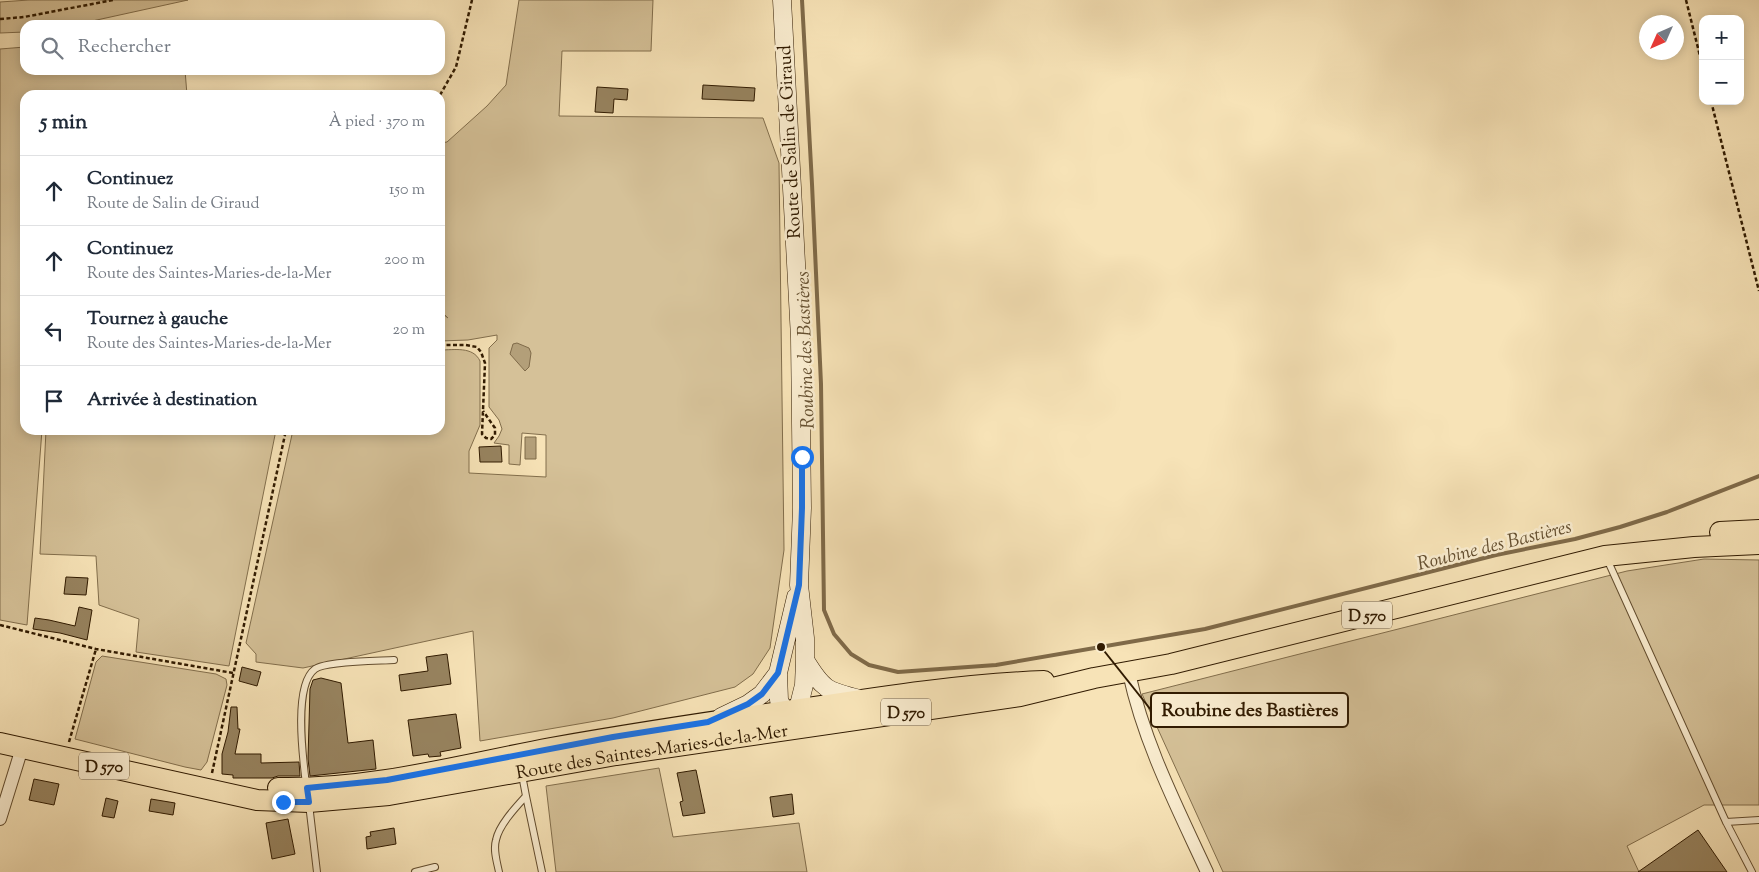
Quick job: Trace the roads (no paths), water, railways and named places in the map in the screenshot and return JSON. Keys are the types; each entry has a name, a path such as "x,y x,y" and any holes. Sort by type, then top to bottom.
{"main road":[{"name":"Route de Salin de Giraud","path":"782,0 800,338 802,508 799,585 806,660 804,685 791,716"},
{"name":"Route des Saintes-Maries-de-la-Mer","path":"791,716 1020,696 1094,678 1171,664 1610,555 1662,540 1691,535 1759,530"},
{"name":"Route des Saintes-Maries-de-la-Mer","path":"1610,555 1759,544"},
{"name":"Route de Salin de Giraud","path":"791,716 777,692 778,673 799,585"},
{"name":"Route de Salin de Giraud","path":"806,660 818,681 826,689 837,694 862,700"},
{"name":"Route de Salin de Giraud","path":"710,731 762,694 778,673"},
{"name":"Route des Saintes-Maries-de-la-Mer","path":"0,743 209,789 308,795 388,788 791,716 862,700 1017,682 1094,678"}],"street":[{"path":"1129,672 1150,746 1207,872"},
{"path":"0,819 22,748"}],"lane":[{"path":"1610,555 1726,822 1752,872"},
{"path":"317,872 301,740 304,691 307,678 315,669 326,665 394,660"},
{"path":"520,763 542,872"},
{"path":"499,872 496,840 500,830 526,796"},
{"path":"1726,822 1759,820"},
{"path":"415,872 435,867"}],"waterway":[{"name":"Roubine des Bastières","path":"802,0 821,384 824,610 834,634 851,654 869,665 898,672 996,665 1205,629 1496,555 1575,539 1620,527 1667,512 1759,476"}],"place":[{"name":"Roubine des Bastières","path":"1101,647"}]}
